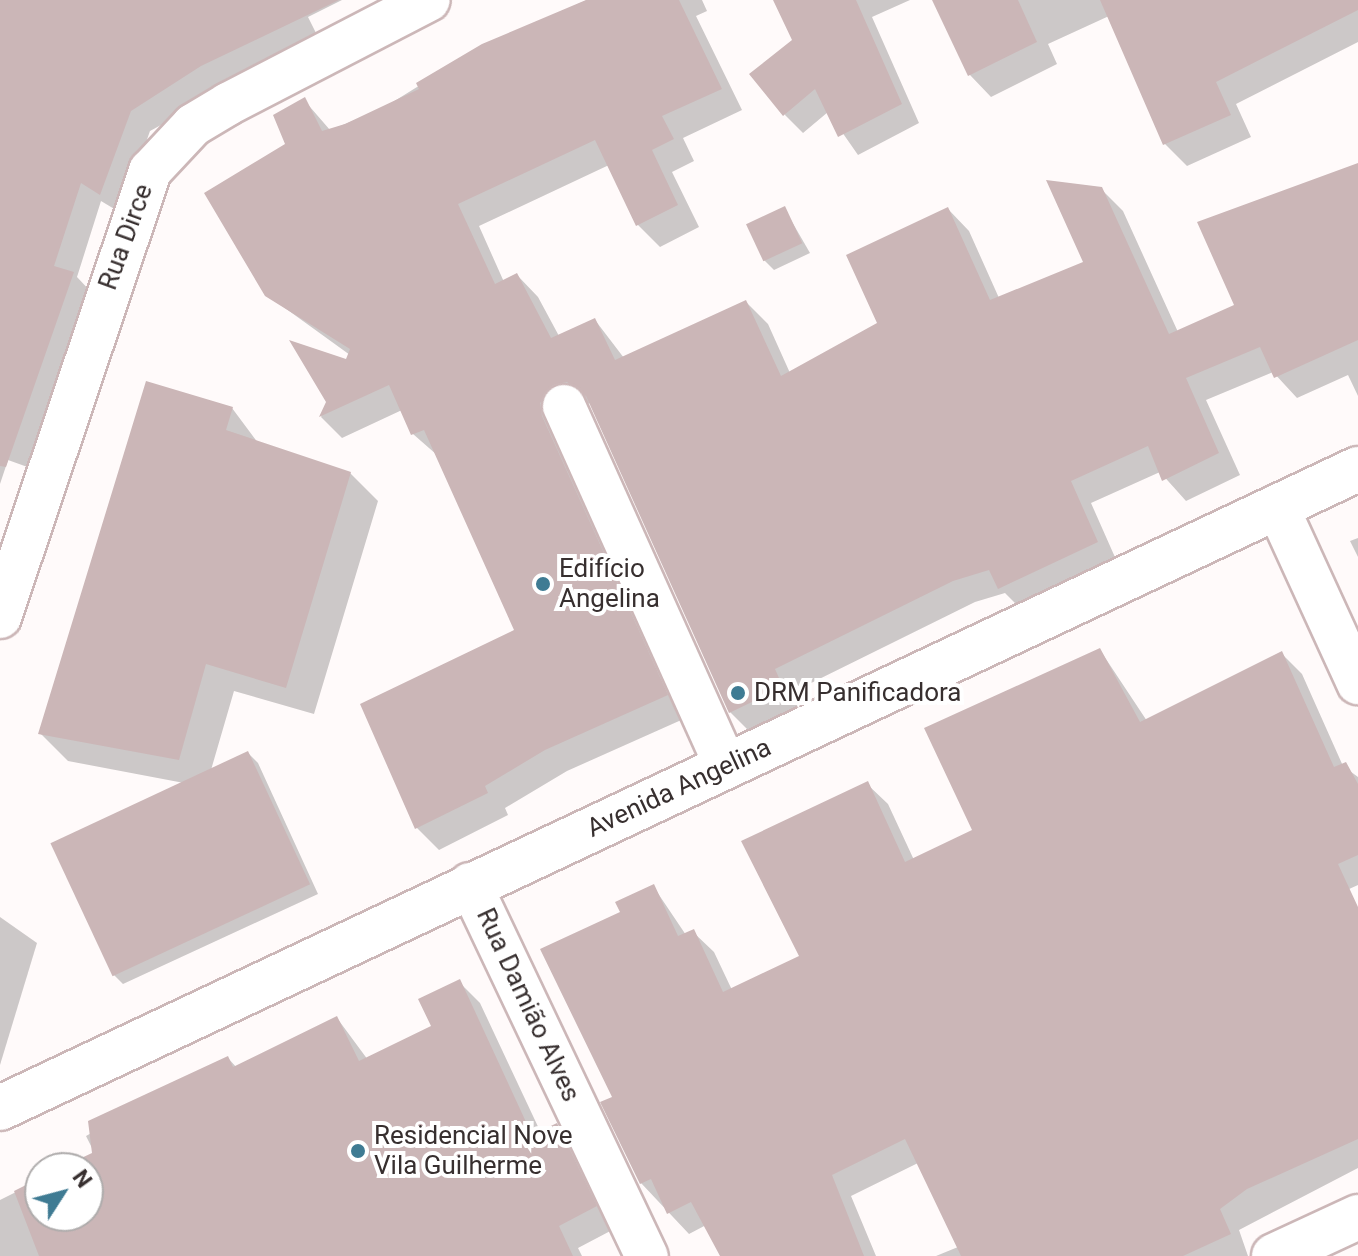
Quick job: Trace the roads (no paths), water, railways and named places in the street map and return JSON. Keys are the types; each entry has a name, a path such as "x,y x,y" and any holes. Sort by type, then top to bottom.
{"street":[{"name":"Rua Dirce","path":"0,617 150,171 205,118 429,0"},
{"path":"564,406 726,766"},
{"name":"Avenida Angelina","path":"0,1108 470,884 1358,469"},
{"path":"1277,506 1358,683"},
{"name":"Rua Damião Alves","path":"470,884 647,1256"},
{"path":"1274,1256 1358,1217"}],"place":[{"name":"Edifício Angelina","path":"543,584"},
{"name":"DRM Panificadora","path":"738,693"},
{"name":"Residencial Nove Vila Guilherme","path":"358,1151"}]}
